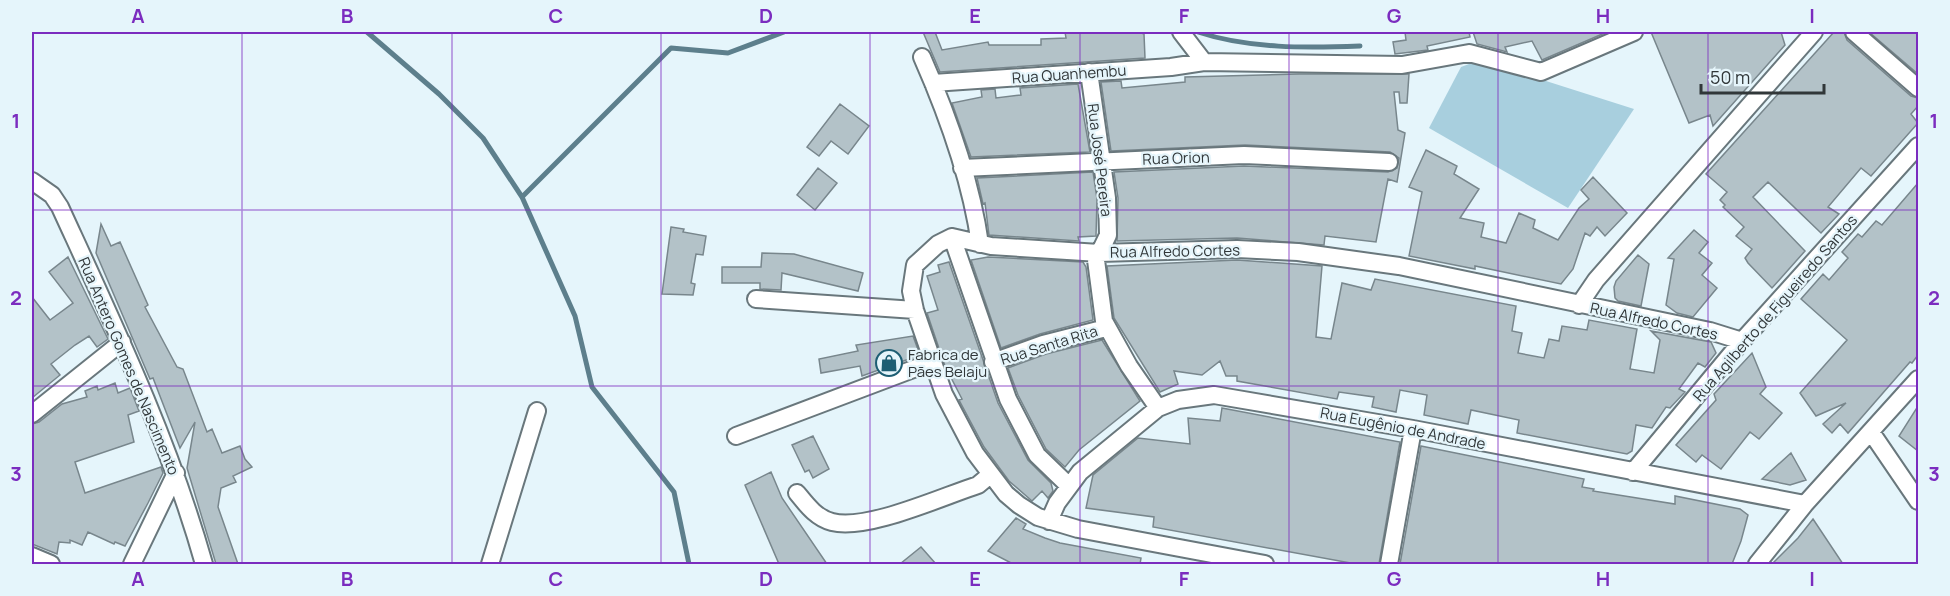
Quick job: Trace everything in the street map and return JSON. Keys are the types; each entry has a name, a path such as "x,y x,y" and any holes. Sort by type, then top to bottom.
{"street":[{"path":"1181,32 1204,62"},
{"name":"Rua Quanhembu","path":"933,83 1185,66 1204,62 1410,64 1469,52 1535,71 1546,70 1634,32"},
{"path":"1580,305 1601,274 1814,32"},
{"path":"1854,32 1918,88"},
{"path":"922,57 933,83 973,203 980,244"},
{"name":"Rua José Pereira","path":"1089,72 1107,198 1108,235 1096,260 1106,328 1158,408"},
{"name":"Rua Agilberto de Figueiredo Santos","path":"1634,472 1742,342 1918,146"},
{"name":"Rua Orion","path":"962,168 1244,155 1389,162"},
{"name":"Rua Antero Gomes de Nascimento","path":"32,181 52,195 60,207 122,342 176,473 204,564"},
{"path":"952,237 938,244 915,265 911,284 915,310 952,413 990,475 1019,505 1049,522 1265,564"},
{"name":"Rua Alfredo Cortes","path":"952,237 980,244 1100,253 1261,250 1345,256 1710,331 1742,342"},
{"name":"Rua Santa Rita","path":"952,237 993,362 1019,423 1037,455 1068,485"},
{"path":"756,299 915,310"},
{"name":"Rua Santa Rita","path":"993,362 1043,344 1106,328"},
{"path":"32,414 122,342"},
{"path":"736,436 932,362"},
{"path":"1757,564 1805,504 1918,379"},
{"name":"Rua Eugênio de Andrade","path":"1049,522 1068,485 1080,472 1158,408 1187,399 1227,395 1805,504"},
{"path":"490,564 537,411"},
{"path":"1389,564 1413,429"},
{"path":"1871,432 1918,501"},
{"path":"132,564 176,473"},
{"path":"797,493 814,512 831,522 867,523 978,484 990,475"},
{"path":"32,556 51,564"}],"shaded area":[{"path":"1480,60 1634,109 1568,208 1429,128 1461,67"}],"building":[{"path":"923,32 935,32 942,50 988,42 989,45 1041,45 1041,39 1066,38 1065,32 1139,32 1144,34 1145,58 940,72"},
{"path":"1405,32 1469,32 1470,37 1427,46 1428,50 1395,54 1393,42 1406,40"},
{"path":"1473,32 1607,32 1542,60 1532,41 1505,47 1507,52 1477,44"},
{"path":"1651,32 1781,32 1785,45 1713,126 1710,115 1689,123"},
{"path":"1834,32 1844,32 1847,40 1911,96 1918,98 1918,106 1911,114 1918,123 1871,176 1861,168 1828,207 1839,214 1821,233 1768,182 1753,197 1805,251 1772,288 1745,258 1752,249 1736,236 1744,227 1723,207 1725,205 1720,200 1727,192 1706,174"},
{"path":"1869,32 1918,32 1918,74"},
{"path":"1409,74 1407,103 1400,103 1399,92 1394,92 1398,130 1405,133 1397,182 1388,179 1376,242 1325,236 1324,245 1237,238 1117,241 1118,198 1114,172 1244,166 1388,172 1397,168 1399,158 1390,152 1245,145 1111,151 1101,82 1121,81 1122,88 1185,82 1185,77"},
{"path":"1078,84 1090,152 971,157 952,103 982,97 981,90 995,89 996,98 1021,95 1020,88"},
{"path":"840,104 869,126 848,154 831,141 819,156 807,147"},
{"path":"1426,150 1457,166 1454,174 1479,189 1460,218 1484,223 1481,237 1506,243 1519,213 1535,220 1533,228 1558,240 1579,208 1589,199 1581,190 1593,177 1627,213 1605,236 1597,227 1590,236 1585,233 1573,269 1561,284 1475,266 1475,269 1409,256 1422,192 1409,187"},
{"path":"818,168 837,183 815,210 797,195"},
{"path":"1093,172 1097,199 1096,236 1078,237 1079,241 989,235 985,203 983,204 977,178"},
{"path":"1918,183 1918,355 1848,433 1840,424 1832,433 1823,424 1846,403 1816,416 1800,393 1847,340 1801,299 1823,274 1829,280 1848,258 1842,252 1858,234 1862,237 1876,221 1882,225"},
{"path":"101,224 111,246 120,242 148,305 145,307 177,367 183,369 207,432 212,429 222,453 240,446 245,459 252,467 233,476 236,482 221,488 218,507 238,564 216,564 187,468 195,422 180,448 153,378 150,379 96,253"},
{"path":"671,227 684,229 683,232 706,236 703,255 696,254 691,283 695,284 693,295 662,294"},
{"path":"1694,230 1708,242 1699,253 1712,263 1702,275 1717,288 1693,317 1677,313 1666,305 1674,259 1668,258"},
{"path":"762,253 794,254 863,273 858,291 782,273 781,290 760,289 760,283 722,283 722,267 761,267"},
{"path":"1638,255 1649,264 1641,306 1618,301 1615,298 1614,287 1616,281"},
{"path":"68,257 108,339 97,347 89,336 75,345 51,364 60,375 32,398 32,297 50,320 73,303 49,272"},
{"path":"988,257 1083,262 1086,267 1093,320 1040,334 1001,348 971,260"},
{"path":"1237,260 1322,266 1316,337 1331,339 1342,283 1371,290 1375,279 1516,306 1512,331 1522,333 1518,353 1544,358 1549,339 1559,341 1562,326 1587,330 1589,320 1637,329 1630,369 1654,373 1660,340 1651,331 1711,342 1716,353 1705,367 1698,363 1679,389 1685,392 1670,408 1666,407 1652,428 1636,425 1632,451 1627,454 1517,433 1519,420 1471,410 1468,424 1424,415 1427,395 1400,390 1396,412 1372,407 1374,397 1339,392 1337,399 1237,381 1237,376 1226,376 1220,361 1202,375 1174,371 1178,384 1160,392 1114,318 1107,266"},
{"path":"949,262 998,403 1028,460 1051,483 1053,491 1048,498 1042,491 1032,501 1009,481 984,447 959,400 962,399 945,366 927,313 938,310 927,276 940,272 938,265"},
{"path":"913,336 920,355 862,376 860,366 821,373 819,359 858,351 856,345"},
{"path":"1102,340 1140,401 1079,450 1065,467 1046,449 1018,395 1008,368 1046,354"},
{"path":"1752,353 1766,387 1760,394 1782,413 1759,439 1750,432 1721,469 1702,455 1696,462 1676,445 1716,400 1714,394"},
{"path":"115,383 118,393 130,388 139,411 128,415 134,442 75,462 85,493 161,467 163,473 148,503 125,546 115,542 114,544 88,532 82,545 70,540 70,543 59,542 57,554 32,544 32,424 39,422 62,404 87,397 85,391 97,386 98,390"},
{"path":"1918,406 1918,451 1899,436"},
{"path":"1222,408 1400,442 1379,564 1356,564 1153,527 1154,517 1086,508 1093,475 1138,438 1190,444 1188,418 1220,421"},
{"path":"813,436 829,469 813,478 809,470 805,472 792,445"},
{"path":"1421,446 1584,479 1582,487 1594,489 1593,491 1675,504 1675,496 1740,509 1748,515 1732,564 1400,564"},
{"path":"1791,453 1806,480 1790,485 1762,479"},
{"path":"771,472 782,498 827,564 779,564 745,485"},
{"path":"1016,518 1026,524 1023,529 1045,538 1060,543 1141,558 1140,564 1013,564 988,551"},
{"path":"1813,519 1843,564 1772,564 1798,538"},
{"path":"921,547 936,564 900,564"}],"waterway":[{"path":"367,32 439,94 483,138 522,197 575,316 592,387 674,492 689,564"},
{"path":"522,197 671,48 728,53 784,32"},
{"path":"1198,32 1217,38 1258,44 1299,47 1360,46"}],"place":[{"name":"Fabrica de Pães Belaju","path":"889,363"}]}
